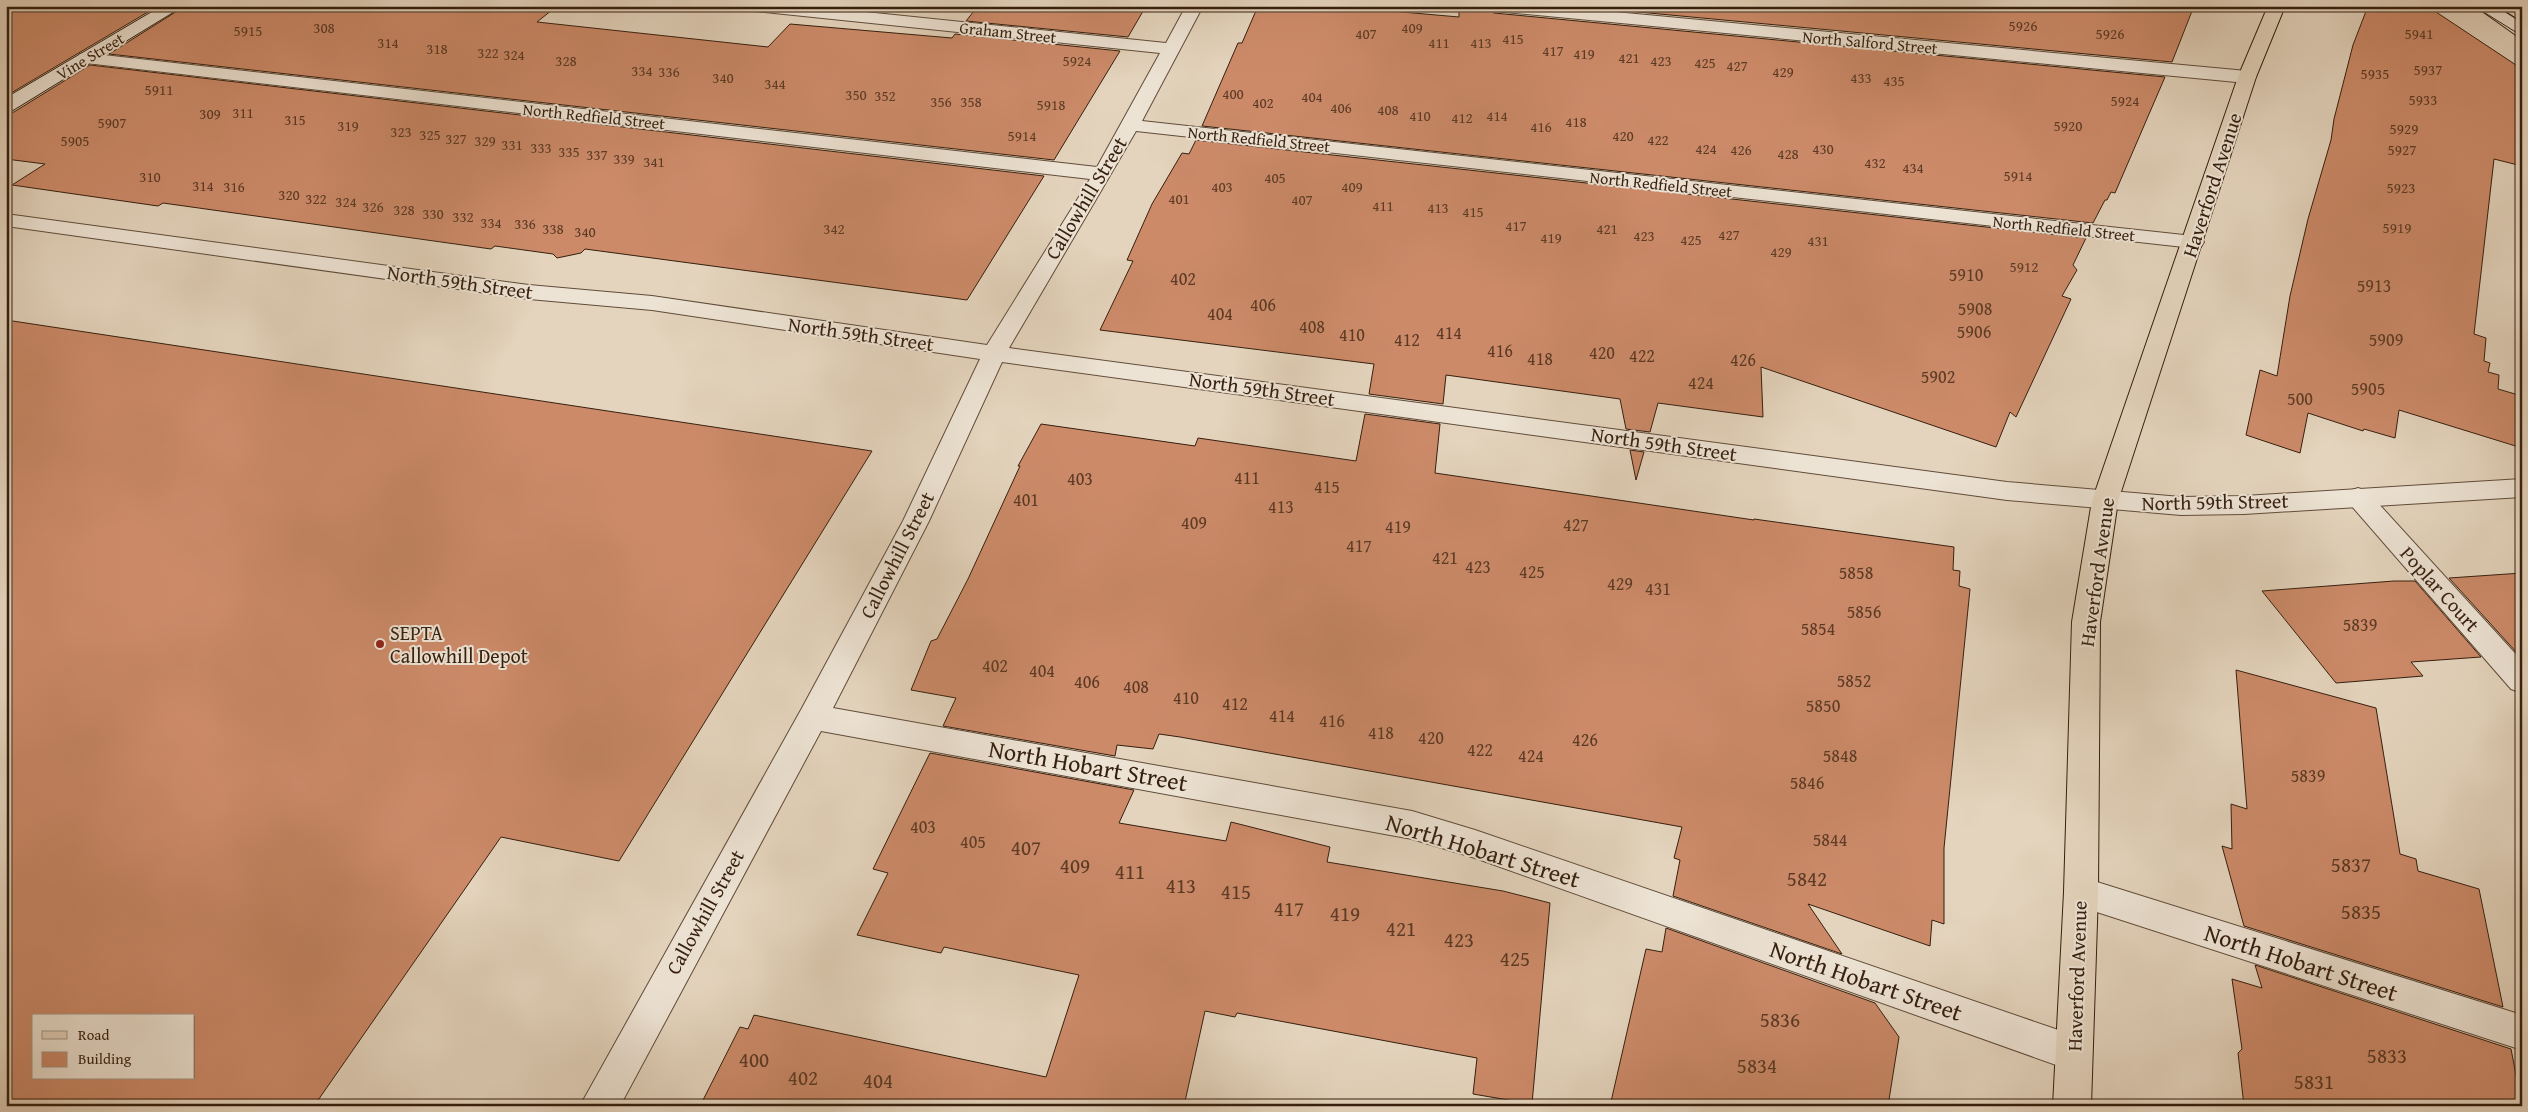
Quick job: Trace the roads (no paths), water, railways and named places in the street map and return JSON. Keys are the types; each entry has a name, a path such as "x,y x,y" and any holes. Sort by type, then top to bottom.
{"main road":[{"name":"Haverford Avenue","path":"2072,1106 2080,892 2086,622 2105,501 2247,77 2277,6"}],"street":[{"name":"Vine Street","path":"6,106 175,6"},
{"name":"Graham Street","path":"755,6 1172,49"},
{"name":"Callowhill Street","path":"599,1106 813,717 916,521 980,382 997,353 1004,336 1103,174 1195,6"},
{"name":"North Salford Street","path":"1494,6 2247,77"},
{"path":"2483,6 2522,31"},
{"name":"North Redfield Street","path":"86,58 1103,174"},
{"name":"North Redfield Street","path":"1130,125 2193,242"},
{"name":"North 59th Street","path":"6,220 529,292 652,303 997,353 2007,491 2105,501 2181,506 2244,505 2522,488"},
{"name":"Poplar Court","path":"2358,497 2522,681"},
{"name":"North Hobart Street","path":"813,717 1412,825 1475,844 2073,1053"},
{"name":"North Hobart Street","path":"2080,892 2522,1033"}],"tram line":[{"path":"2474,6 2522,36"},
{"path":"2497,6 2522,22"}],"place":[{"name":"SEPTA Callowhill Depot","path":"380,644"}]}
